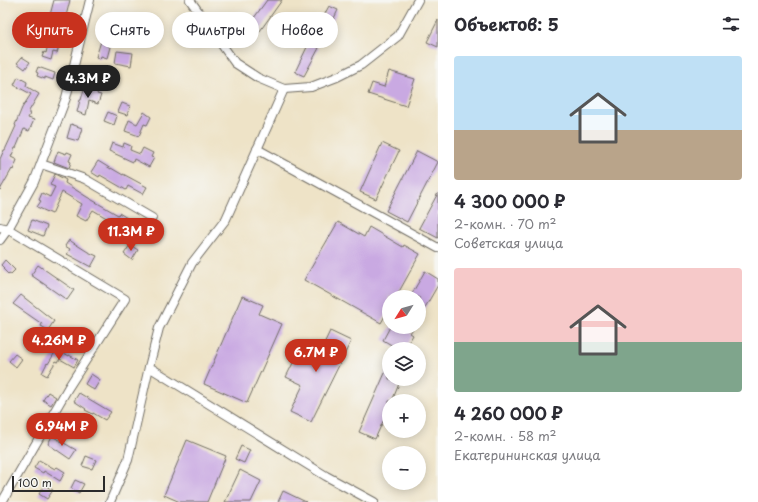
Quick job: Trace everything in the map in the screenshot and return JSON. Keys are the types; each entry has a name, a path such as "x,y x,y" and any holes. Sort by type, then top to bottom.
{"street":[{"path":"0,240 4,228 34,182 66,98 90,0"},
{"path":"190,0 235,63 258,78 284,89 311,87 337,77 361,65 398,36 418,0"},
{"path":"110,502 128,460 159,328 192,263 226,219 284,89"},
{"path":"257,149 438,248"},
{"path":"40,164 85,179 152,218"},
{"path":"2,502 68,388 125,299 4,228"},
{"path":"149,367 326,476 374,502"}],"building":[{"path":"54,0 70,0 67,12 51,12"},
{"path":"267,0 282,0 273,12 267,12 267,21 259,32 258,12"},
{"path":"329,6 338,10 337,12 326,12"},
{"path":"438,20 438,47 427,42"},
{"path":"47,48 58,48 57,53 53,52 51,60 42,57 44,52 46,53"},
{"path":"99,48 110,48 107,58 101,56 100,59 96,57"},
{"path":"307,48 319,48 304,76 295,72"},
{"path":"117,51 133,53 131,66 115,63"},
{"path":"22,57 30,62 25,69 17,63"},
{"path":"38,67 55,73 53,80 37,76 38,73 36,72"},
{"path":"389,71 415,79 406,106 368,94 372,83 384,87"},
{"path":"18,77 27,82 26,86 39,94 29,111 30,114 28,118 34,120 29,131 24,129 11,157 17,160 13,170 12,169 0,190 0,159 16,126 15,125 22,108 31,94 14,85"},
{"path":"85,86 93,89 94,86 99,87 97,94 101,95 98,104 89,101 86,115 77,112"},
{"path":"122,103 130,106 127,115 118,112"},
{"path":"108,112 117,116 114,125 104,121"},
{"path":"144,112 151,117 147,125 144,124 139,136 125,131 129,120 137,124"},
{"path":"71,124 82,128 78,141 67,138"},
{"path":"112,143 123,147 124,143 131,146 130,150 140,154 143,148 153,153 151,157 154,158 149,167 134,159 133,162 109,151"},
{"path":"382,143 399,151 376,199 360,192"},
{"path":"58,151 66,154 67,152 72,154 69,161 71,162 69,168 54,162"},
{"path":"417,151 438,162 407,222 386,211"},
{"path":"98,161 147,187 143,194 128,186 126,190 100,175 99,177 91,172"},
{"path":"55,174 66,180 65,183 87,197 118,215 119,213 127,218 114,240 107,236 115,223 93,210 86,221 76,216 82,204 62,192 52,214 37,207 41,201 39,200 42,193 50,197 55,187 50,185"},
{"path":"438,193 438,238 419,228"},
{"path":"32,220 47,226 43,236 28,230"},
{"path":"338,222 364,237 369,227 403,247 404,245 420,254 400,290 382,290 381,323 304,280"},
{"path":"144,225 150,228 145,239 138,235"},
{"path":"69,240 97,256 91,267 67,254 70,249 65,246"},
{"path":"130,245 138,250 132,260 124,254"},
{"path":"5,260 15,270 11,274 8,274 1,265"},
{"path":"38,265 74,290 67,300 31,275"},
{"path":"425,271 438,279 438,285 426,306 426,290 414,290"},
{"path":"21,295 54,321 48,330 41,326 42,324 13,304"},
{"path":"242,296 263,305 259,314 282,324 247,403 204,384"},
{"path":"330,331 351,341 311,422 290,412 303,385 286,377 303,343 320,352"},
{"path":"386,334 413,335 409,342 386,342 383,340"},
{"path":"57,349 78,360 74,367 60,359 58,362 56,361 47,376 42,373"},
{"path":"15,354 22,359 16,367 9,361"},
{"path":"91,374 100,380 94,390 85,384"},
{"path":"382,380 382,386 398,386 395,394 382,394 382,424 375,439 359,432"},
{"path":"48,392 56,397 51,405 43,400"},
{"path":"79,393 111,412 105,420 85,410 86,409 74,401"},
{"path":"68,415 90,429 85,438 76,433 77,431 63,423"},
{"path":"52,436 76,450 70,459 48,444"},
{"path":"187,440 226,456 207,502 180,502 164,495"},
{"path":"241,446 250,450 244,463 235,459"},
{"path":"86,456 96,460 92,469 82,466"},
{"path":"39,460 55,469 57,467 65,472 60,481 44,471 43,473 34,468"},
{"path":"240,470 261,481 251,502 225,502"},
{"path":"75,480 84,484 79,493 71,488"},
{"path":"44,485 53,490 47,499 39,494"},
{"path":"283,491 306,502 278,502"}]}
